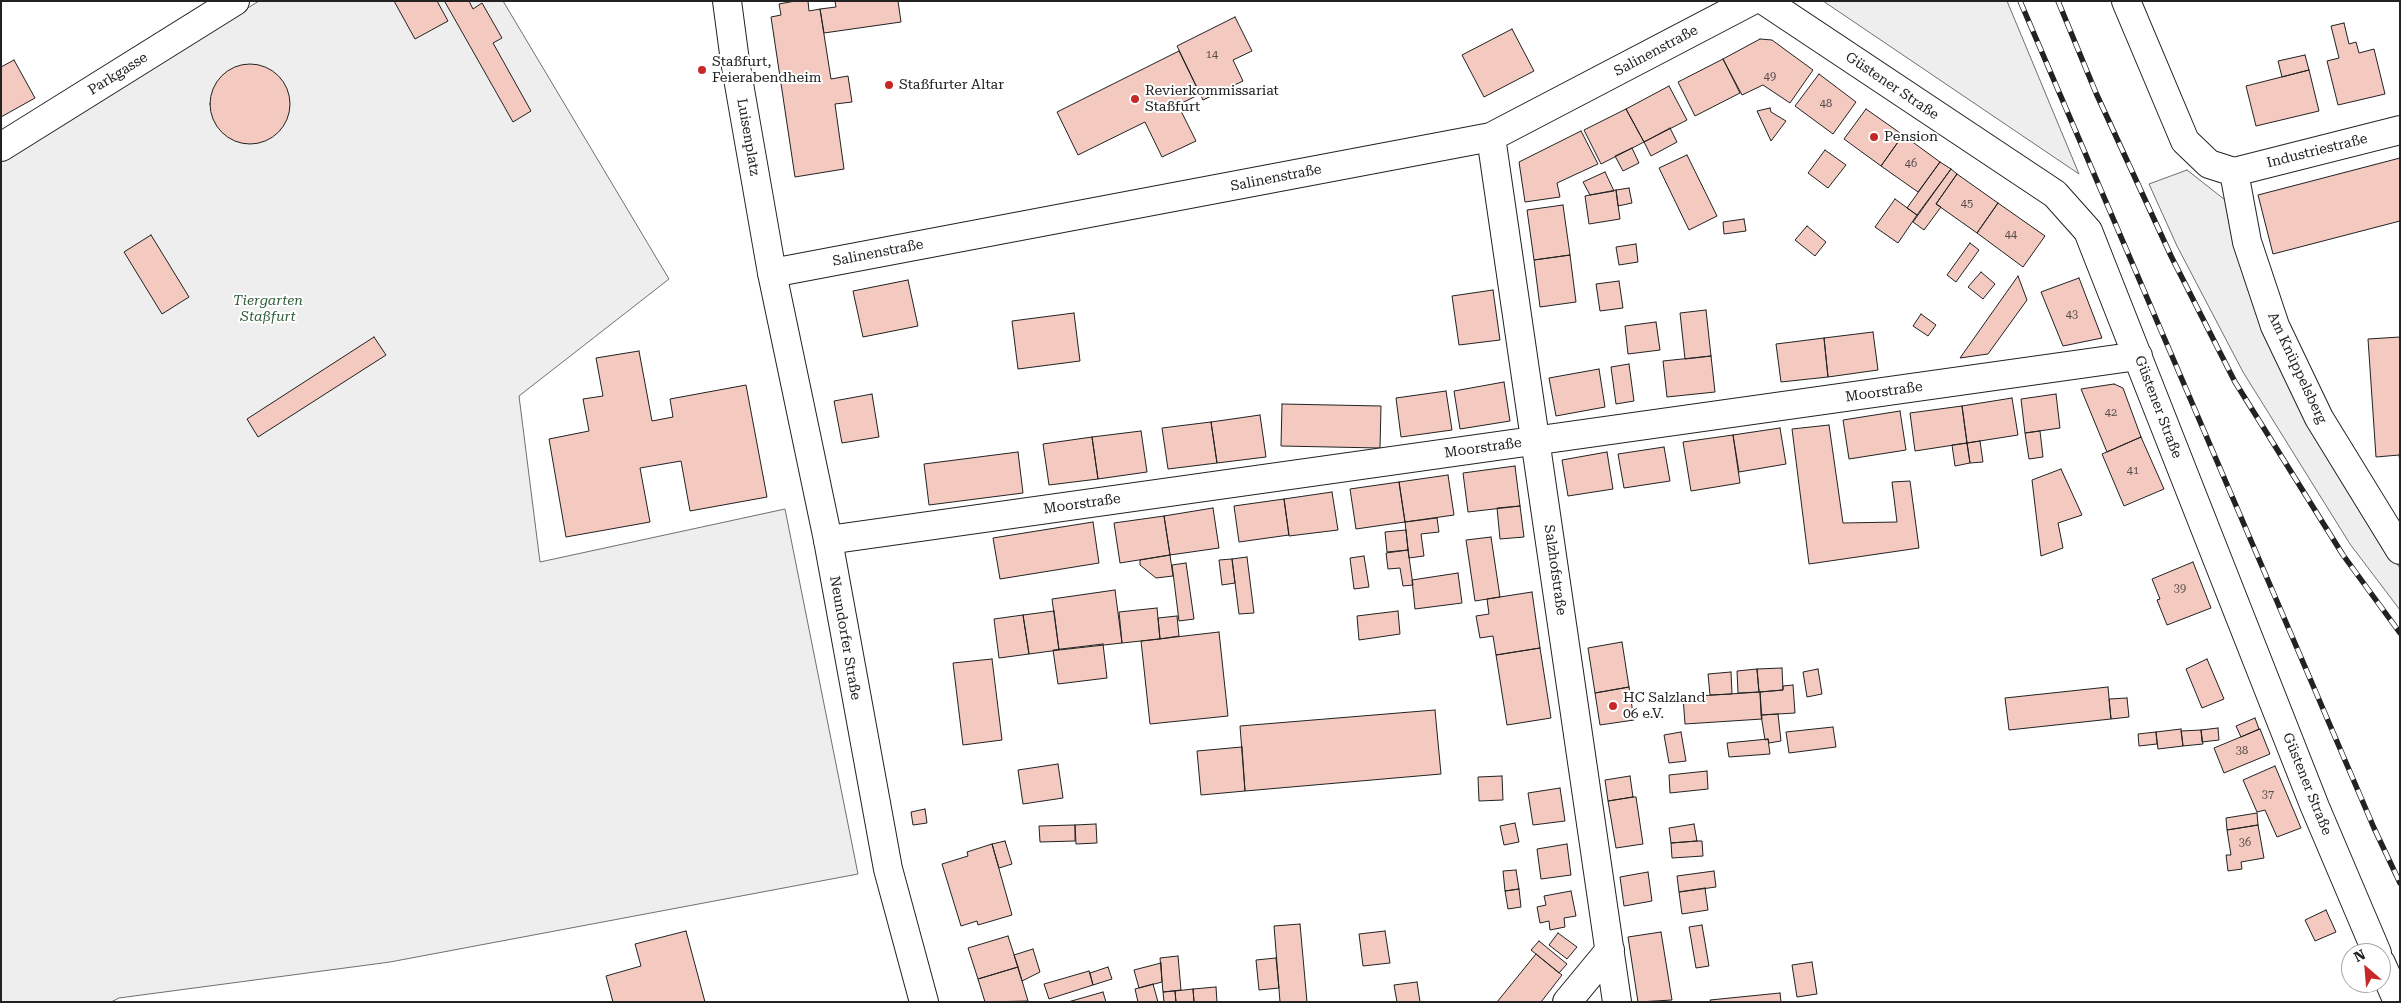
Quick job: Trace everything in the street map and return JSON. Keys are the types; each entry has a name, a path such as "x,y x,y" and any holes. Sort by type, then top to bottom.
{"street":[{"name":"Parkgasse","path":"1,147 235,1"},
{"name":"Luisenplatz","path":"727,1 735,61 772,272"},
{"name":"Salinenstraße","path":"772,272 1491,137 1751,1"},
{"name":"Güstener Straße","path":"1765,1 2055,194 2088,231 2315,807 2373,943"},
{"path":"2126,1 2185,141 2209,164 2234,172"},
{"name":"Industriestraße","path":"2234,172 2400,130"},
{"name":"Salzhofstraße","path":"1491,137 1617,1002"},
{"name":"Am Knüppelsberg","path":"2234,172 2247,242 2274,326 2319,418 2400,550"},
{"name":"Neundorfer Straße","path":"772,272 828,540 888,869 924,1002"},
{"name":"Moorstraße","path":"828,540 2138,356"},
{"path":"1567,1002 1610,950"},
{"path":"2391,986 2398,1002"}],"green space":[{"name":"Tiergarten Staßfurt","path":"259,1 503,1 669,279 519,396 540,562 785,509 858,874 390,962 119,998 111,1002 1,1002 1,162"},
{"path":"1823,1 2007,1 2079,174"},
{"path":"2187,170 2229,203 2386,549 2400,568 2400,610 2350,544 2243,372 2177,246 2149,184"}],"building":[{"path":"394,1 437,1 448,21 415,39"},
{"path":"469,1 473,9 482,3 502,38 493,43 531,111 513,122 445,2"},
{"path":"808,1 809,11 820,9 831,79 848,76 852,102 835,104 844,169 795,177 771,17 781,15 779,4"},
{"path":"835,1 898,1 901,22 824,33 820,9 836,7"},
{"path":"1235,17 1252,51 1233,60 1243,81 1203,100 1177,46"},
{"path":"2344,23 2349,44 2356,42 2359,53 2374,49 2385,94 2338,105 2327,61 2339,58 2331,26"},
{"path":"1512,29 1534,71 1484,97 1462,55"},
{"path":"1760,39 1772,40 1813,70 1790,103 1763,85 1742,95 1723,59"},
{"name":"Revierkommissariat Staßfurt","path":"1179,51 1200,94 1178,105 1196,141 1162,157 1145,122 1078,155 1057,112"},
{"path":"2305,55 2309,70 2282,77 2278,61"},
{"path":"1723,59 1740,93 1695,116 1678,82"},
{"path":"14,60 35,98 1,117 1,67"},
{"path":"250,64 265,67 278,76 287,89 290,104 287,119 278,132 265,141 250,144 235,141 222,132 213,119 210,104 213,89 222,76 235,67"},
{"path":"2309,70 2319,111 2256,126 2246,86"},
{"path":"1819,74 1856,102 1833,134 1795,106"},
{"path":"1669,86 1687,120 1644,142 1626,109"},
{"path":"1770,108 1771,112 1786,121 1771,141 1757,111"},
{"path":"1626,109 1644,142 1601,164 1584,130"},
{"name":"Pension","path":"1866,109 1903,135 1881,166 1844,139"},
{"path":"1670,128 1677,142 1651,156 1644,142"},
{"path":"1581,131 1598,164 1557,183 1560,197 1525,202 1519,162"},
{"path":"1903,135 1940,162 1918,192 1881,166"},
{"path":"1632,148 1639,163 1623,171 1615,156"},
{"path":"1825,150 1846,165 1828,188 1808,173"},
{"path":"1687,155 1717,216 1689,230 1659,168"},
{"path":"2400,158 2400,221 2273,254 2258,195"},
{"path":"1940,162 1951,169 1917,215 1907,208"},
{"path":"1951,169 1957,174 1936,204 1941,207 1924,230 1913,222"},
{"path":"1605,172 1614,191 1590,195 1583,182"},
{"path":"1957,174 1998,203 1977,233 1936,204"},
{"path":"1629,188 1632,203 1618,206 1616,190"},
{"path":"1616,190 1620,219 1589,224 1585,196"},
{"path":"1895,199 1917,215 1898,243 1875,227"},
{"path":"1998,203 2045,236 2023,267 1977,233"},
{"path":"1563,205 1570,255 1534,260 1527,210"},
{"path":"1744,219 1746,231 1724,234 1723,222"},
{"path":"1807,226 1826,242 1815,256 1795,240"},
{"path":"151,235 189,297 162,314 124,252"},
{"path":"1970,243 1979,250 1956,282 1947,275"},
{"path":"1636,244 1638,262 1619,265 1616,247"},
{"path":"1570,255 1576,302 1540,307 1534,260"},
{"path":"1981,272 1995,284 1983,299 1968,287"},
{"path":"2018,276 2027,300 1988,354 1960,358"},
{"path":"2079,278 2102,338 2063,346 2041,292"},
{"path":"908,280 918,326 863,337 853,291"},
{"path":"1619,281 1623,308 1600,311 1596,284"},
{"path":"1493,290 1500,340 1459,345 1452,296"},
{"path":"1706,310 1711,356 1685,359 1680,313"},
{"path":"1074,313 1080,361 1018,369 1012,321"},
{"path":"1921,314 1936,325 1928,336 1913,326"},
{"path":"1656,322 1660,350 1628,354 1625,326"},
{"path":"1873,332 1878,370 1828,377 1824,338"},
{"path":"374,337 386,355 258,437 247,419"},
{"path":"2400,337 2400,462 2399,455 2376,457 2368,339"},
{"path":"1824,338 1828,377 1781,382 1776,344"},
{"path":"639,351 652,421 673,417 670,399 746,385 767,497 690,511 681,461 640,468 650,522 566,537 549,439 589,431 583,399 603,396 596,358"},
{"path":"1711,356 1715,392 1667,397 1663,361"},
{"path":"1629,364 1634,401 1616,404 1611,367"},
{"path":"1599,369 1605,407 1556,416 1549,378"},
{"path":"1504,382 1510,421 1460,429 1454,391"},
{"path":"2114,384 2123,388 2141,437 2107,452 2081,389"},
{"path":"1446,391 1452,430 1401,437 1396,398"},
{"path":"872,394 879,437 842,443 834,401"},
{"path":"2056,394 2060,428 2025,433 2021,399"},
{"path":"2012,398 2018,435 1967,443 1962,406"},
{"path":"1282,404 1381,406 1380,448 1281,446"},
{"path":"1962,406 1967,443 1915,451 1910,413"},
{"path":"1900,411 1906,450 1849,459 1843,420"},
{"path":"1260,415 1266,457 1217,463 1211,422"},
{"path":"1211,422 1217,463 1168,469 1162,428"},
{"path":"1829,425 1843,523 1897,522 1892,482 1910,481 1919,548 1809,564 1792,429"},
{"path":"1780,428 1786,464 1739,472 1733,435"},
{"path":"1141,431 1147,472 1098,479 1092,437"},
{"path":"2040,431 2043,457 2029,459 2025,433"},
{"path":"1733,435 1740,483 1691,491 1683,442"},
{"path":"1092,437 1098,479 1049,485 1043,444"},
{"path":"2141,437 2164,489 2124,506 2102,454"},
{"path":"1980,441 1983,462 1970,463 1967,443"},
{"path":"1967,443 1970,463 1955,466 1952,445"},
{"path":"1664,447 1670,481 1624,488 1618,454"},
{"path":"1018,452 1023,493 929,505 924,464"},
{"path":"1607,452 1613,489 1568,496 1562,460"},
{"path":"1515,466 1520,506 1468,512 1463,473"},
{"path":"2061,469 2082,515 2058,523 2063,548 2041,556 2032,480"},
{"path":"1448,475 1454,515 1405,522 1399,482"},
{"path":"1399,482 1405,522 1356,529 1350,489"},
{"path":"1332,492 1338,530 1289,536 1284,499"},
{"path":"1284,499 1289,535 1239,542 1234,506"},
{"path":"1520,506 1524,537 1500,539 1497,508"},
{"path":"1213,508 1219,548 1170,555 1164,516"},
{"path":"1164,516 1170,555 1120,563 1114,523"},
{"path":"1437,518 1439,532 1421,534 1424,556 1409,558 1405,522"},
{"path":"1093,522 1099,563 1000,579 993,538"},
{"path":"1406,530 1408,550 1387,552 1385,532"},
{"path":"1491,537 1500,597 1475,601 1466,540"},
{"path":"1408,550 1413,585 1403,586 1400,568 1388,569 1386,553"},
{"path":"1170,555 1173,576 1156,578 1140,565 1140,560"},
{"path":"1364,556 1369,587 1354,589 1350,558"},
{"path":"1247,557 1254,613 1239,614 1232,559"},
{"path":"1232,559 1235,583 1222,585 1219,560"},
{"path":"2193,562 2211,608 2167,625 2157,600 2160,599 2152,579"},
{"path":"1186,563 1194,619 1179,621 1172,565"},
{"path":"1458,573 1462,603 1415,609 1412,580"},
{"path":"1115,590 1122,643 1059,650 1052,599"},
{"path":"1532,592 1540,648 1496,655 1493,636 1480,638 1476,616 1489,614 1487,599"},
{"path":"1157,608 1160,639 1122,643 1119,612"},
{"path":"1054,611 1059,650 1029,654 1023,615"},
{"path":"1398,611 1400,634 1359,640 1357,616"},
{"path":"1023,615 1029,654 999,658 994,619"},
{"path":"1177,616 1179,636 1160,639 1158,618"},
{"path":"1219,632 1228,716 1150,724 1141,641"},
{"path":"1622,642 1629,687 1595,693 1588,648"},
{"path":"1103,644 1107,678 1058,684 1053,650"},
{"path":"1540,648 1551,718 1507,725 1496,655"},
{"path":"992,659 1002,740 963,745 953,663"},
{"path":"2207,659 2224,699 2202,708 2186,669"},
{"path":"1782,668 1783,690 1759,692 1757,669"},
{"path":"1757,669 1759,692 1738,693 1737,671"},
{"path":"1818,669 1822,694 1807,697 1803,672"},
{"path":"1731,672 1732,694 1710,695 1708,674"},
{"path":"1793,685 1795,713 1761,715 1760,692 1783,690 1783,686"},
{"path":"1629,687 1634,720 1600,725 1595,693"},
{"path":"2108,687 2111,719 2009,730 2005,698"},
{"path":"1760,692 1762,719 1685,724 1683,697"},
{"path":"2127,698 2129,717 2111,719 2109,699"},
{"path":"1435,710 1441,774 1245,791 1240,726"},
{"path":"1778,714 1781,741 1769,743 1768,739 1765,740 1761,715"},
{"path":"2255,718 2259,729 2241,737 2236,726"},
{"path":"1833,727 1836,747 1789,753 1786,732"},
{"path":"2218,728 2219,740 2202,742 2201,730"},
{"path":"2181,729 2183,746 2158,749 2156,732"},
{"path":"2260,729 2270,754 2224,773 2214,748"},
{"path":"2201,730 2203,744 2183,746 2181,731"},
{"path":"1681,732 1686,761 1669,763 1664,735"},
{"path":"2156,732 2157,744 2139,746 2138,734"},
{"path":"1768,739 1770,754 1729,757 1727,743"},
{"path":"1242,747 1245,791 1201,795 1197,751"},
{"path":"1058,764 1063,798 1023,804 1018,770"},
{"path":"2275,766 2301,828 2277,837 2265,810 2257,812 2243,780"},
{"path":"1707,771 1708,789 1670,793 1669,775"},
{"path":"1502,776 1503,800 1479,801 1478,777"},
{"path":"1630,776 1633,797 1608,801 1605,780"},
{"path":"1560,788 1565,821 1533,825 1528,793"},
{"path":"1636,797 1643,844 1616,848 1608,801"},
{"path":"925,809 927,823 913,825 911,812"},
{"path":"2257,813 2258,825 2227,830 2226,818"},
{"path":"1515,823 1519,842 1504,845 1500,826"},
{"path":"1096,824 1097,843 1076,844 1075,825"},
{"path":"1694,824 1697,841 1671,843 1669,828"},
{"path":"1075,825 1075,841 1040,842 1039,826"},
{"path":"2258,825 2264,858 2241,862 2242,869 2228,871 2226,855 2231,855 2227,830"},
{"path":"1005,841 1012,864 999,868 992,844"},
{"path":"1702,841 1703,856 1672,858 1671,843"},
{"path":"992,844 1012,915 978,925 977,921 961,926 942,864 968,856 967,852"},
{"path":"1567,844 1571,875 1541,879 1537,849"},
{"path":"1516,870 1519,889 1505,891 1503,871"},
{"path":"1714,871 1716,887 1679,892 1677,876"},
{"path":"1648,872 1652,901 1624,906 1620,877"},
{"path":"1705,888 1708,910 1682,914 1679,892"},
{"path":"1519,889 1521,907 1508,909 1505,891"},
{"path":"1571,891 1576,916 1564,918 1565,927 1550,930 1549,921 1540,923 1537,907 1546,905 1544,896"},
{"path":"2326,910 2336,932 2315,941 2305,920"},
{"path":"1300,924 1307,1002 1280,1002 1274,926"},
{"path":"1702,925 1709,966 1696,968 1689,927"},
{"path":"686,931 705,1002 613,1002 606,976 641,966 635,944"},
{"path":"1385,931 1390,963 1363,966 1359,934"},
{"path":"1661,932 1672,1000 1638,1002 1628,937"},
{"path":"1558,933 1577,947 1567,959 1549,945"},
{"path":"1008,936 1018,967 978,979 968,948"},
{"path":"1539,941 1567,964 1559,973 1531,950"},
{"path":"1033,949 1040,972 1022,981 1014,955"},
{"path":"1536,954 1562,975 1541,1002 1497,1002"},
{"path":"1178,956 1181,990 1163,992 1160,958"},
{"path":"1276,958 1279,988 1259,990 1256,960"},
{"path":"1812,962 1817,994 1797,997 1792,965"},
{"path":"1161,963 1162,982 1139,988 1134,970"},
{"path":"1018,967 1028,1001 985,1002 978,979"},
{"path":"1108,967 1112,979 1093,985 1090,973"},
{"path":"1089,971 1093,985 1049,999 1044,984"},
{"path":"1417,982 1420,1002 1397,1002 1394,985"},
{"path":"1153,984 1158,1002 1138,1002 1135,989"},
{"path":"1216,987 1217,1002 1194,1002 1193,989"},
{"path":"1193,989 1194,1002 1176,1002 1175,991"},
{"path":"1175,991 1176,1002 1164,1002 1163,992"},
{"path":"1103,992 1106,1002 1068,1002"},
{"path":"1780,993 1781,1002 1711,1002 1710,1000"}],"railway":[{"path":"2020,1 2374,828 2400,883"},
{"path":"2058,1 2096,93 2171,256 2235,382 2343,555 2400,633"}],"place":[{"name":"Staßfurt, Feierabendheim","path":"702,70"},
{"name":"Staßfurter Altar","path":"889,85"},
{"name":"Revierkommissariat Staßfurt","path":"1135,99"},
{"name":"Pension","path":"1874,137"},
{"name":"HC Salzland 06 e.V.","path":"1613,706"}]}
